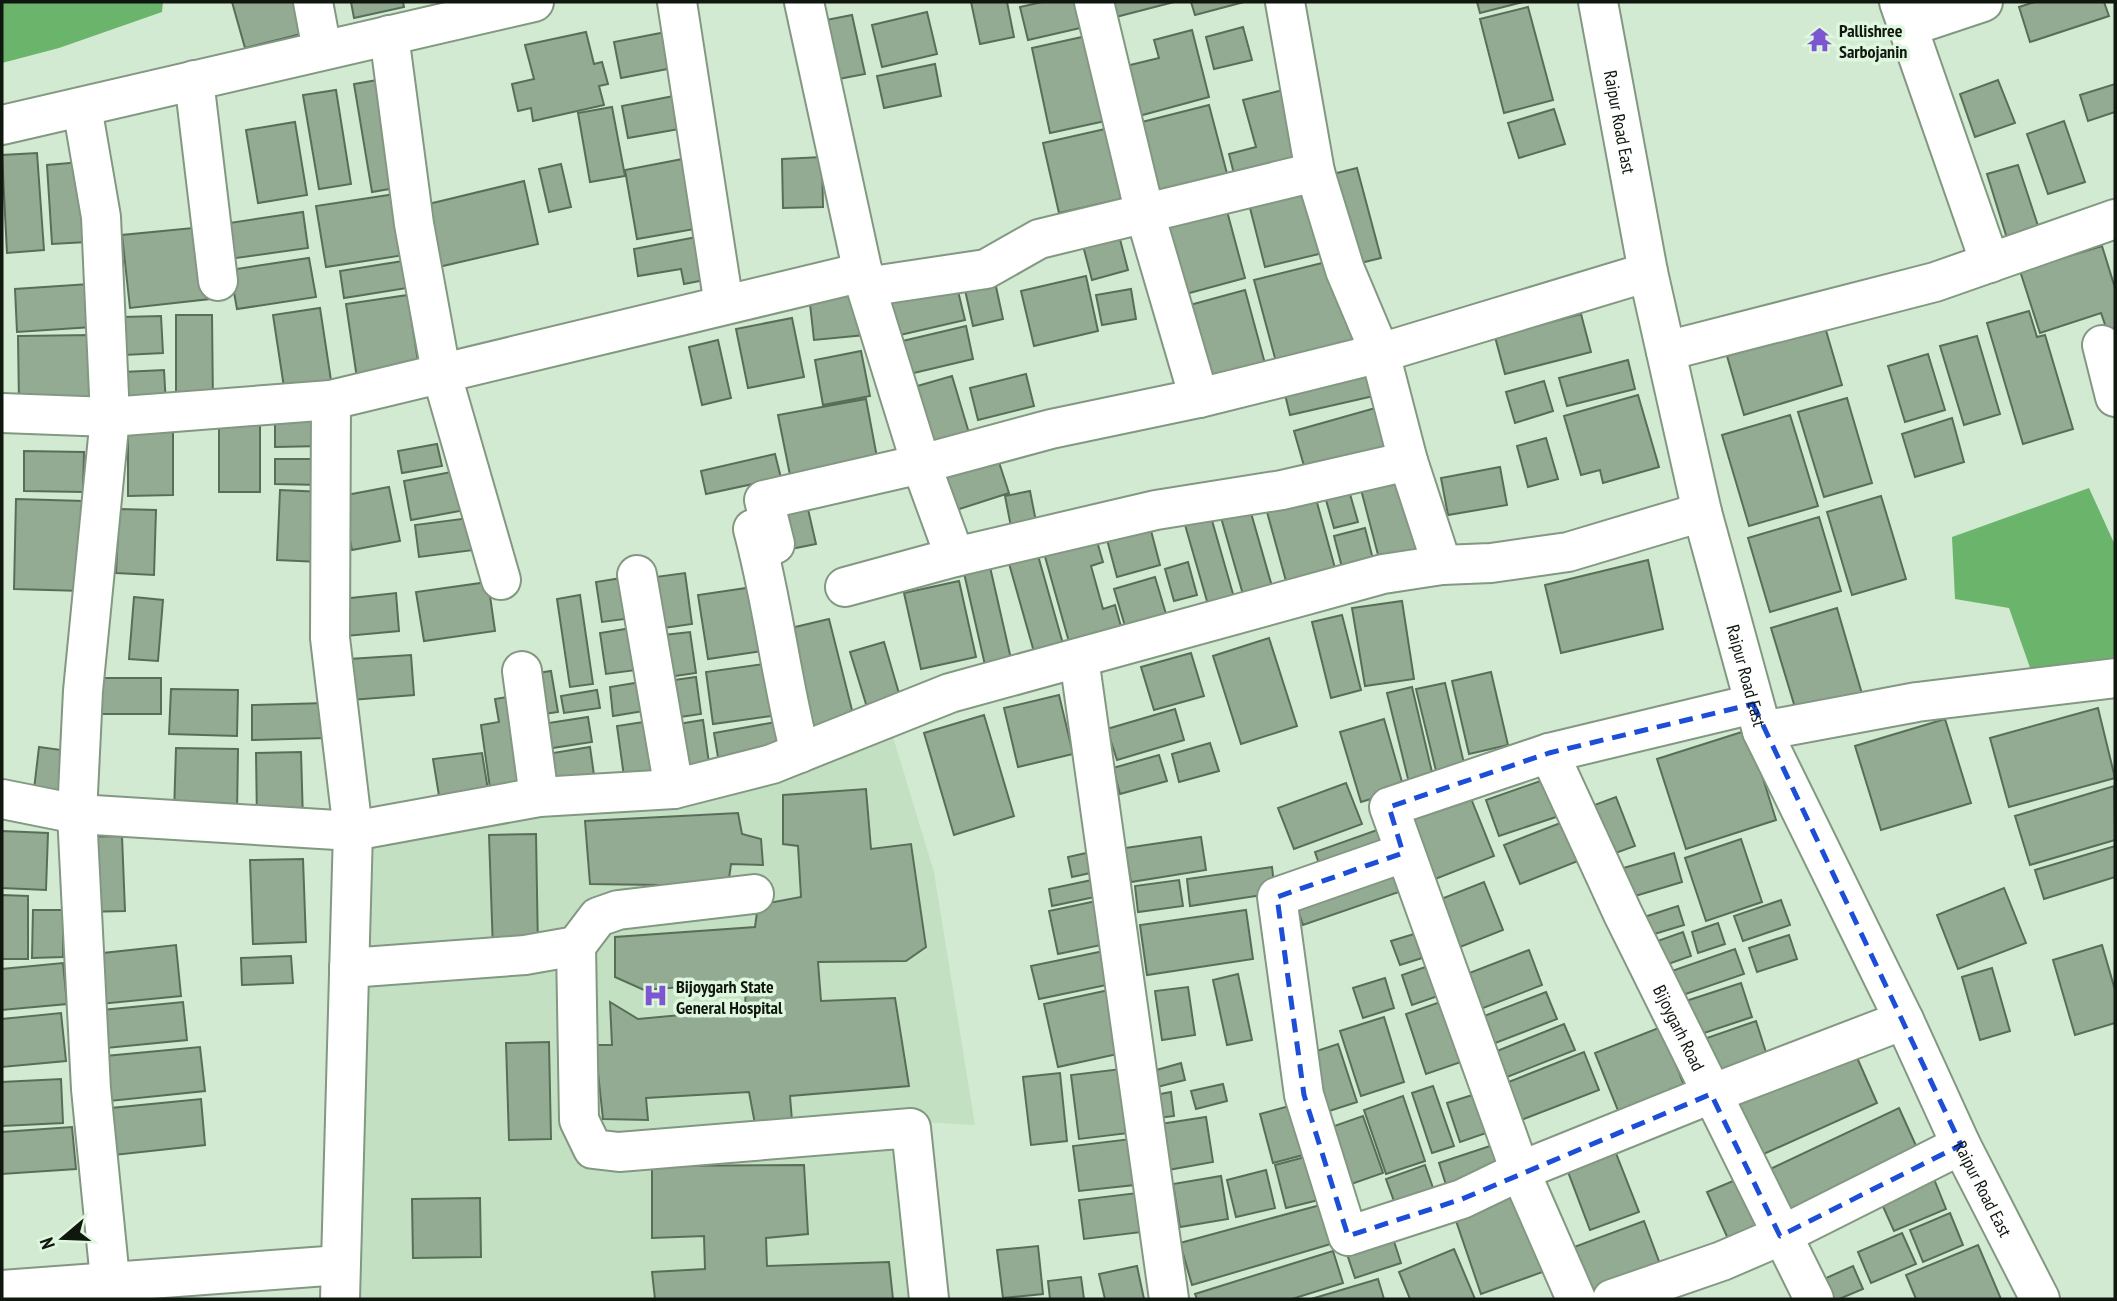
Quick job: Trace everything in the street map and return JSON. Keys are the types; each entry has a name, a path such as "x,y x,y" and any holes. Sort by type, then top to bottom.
{"street":[{"path":"313,2 322,50"},
{"path":"2,125 389,35 492,6 534,2"},
{"path":"677,2 724,305"},
{"path":"804,2 865,279 921,464 955,557"},
{"path":"1094,2 1144,215 1199,398"},
{"path":"1285,2 1315,172 1345,270 1380,353 1408,461 1442,565"},
{"name":"Raipur Road East","path":"1598,2 1647,272 1702,512 1758,718 1905,1020 1961,1145 2038,1299"},
{"path":"1983,2 1903,14 1990,263"},
{"path":"389,35 415,224 442,372 501,580"},
{"path":"194,80 218,281"},
{"path":"82,107 102,218 110,417 83,691 77,814 91,1089 111,1291"},
{"path":"2,413 110,417 331,400 724,305 865,279 986,269 1040,239 1315,172"},
{"path":"1666,351 1935,282 2115,219"},
{"path":"759,552 775,544 764,500 921,464 1051,429 1199,398 1380,353 1647,272"},
{"path":"2102,345 2115,397"},
{"path":"2,1290 111,1291 340,1282 353,831 330,638 331,400"},
{"path":"845,587 955,557 1156,510 1282,490 1408,461"},
{"path":"744,496 759,552 786,697 800,753"},
{"path":"2,799 77,814 353,831 539,797 674,789 772,764 950,693 1383,574 1568,552 1702,512"},
{"path":"637,575 674,789"},
{"path":"1079,658 1169,1299"},
{"path":"522,671 539,797"},
{"path":"1576,1299 1520,1171 1403,853 1389,807 1549,753 1758,718 1917,702 2115,677"},
{"name":"Bijoygarh Road","path":"1549,753 1711,1094 1814,1299"},
{"path":"1403,853 1277,897 1304,1095 1348,1236 1462,1199 1520,1171 1905,1020"},
{"path":"754,894 618,911 597,917 576,946 579,1120 593,1149 619,1152 911,1128 929,1299"},
{"path":"349,968 524,955 576,946"},
{"path":"1612,1299 1722,1261 1780,1236 1961,1145"}],"highlighted area":[{"path":"1753,704 1961,1145 1780,1236 1711,1094 1462,1199 1348,1236 1304,1095 1277,897 1403,853 1389,807 1549,753"}],"shaded area":[{"path":"2,2 163,2 162,12 59,48 2,63"},
{"path":"2089,488 2115,545 2115,653 2109,667 2034,679 2009,608 1955,599 1952,537"},
{"name":"Bijoygarh State General Hospital","path":"890,727 934,872 975,1125 905,1121 920,1299 355,1299 360,822 772,777"}],"building":[{"path":"232,2 301,2 309,32 245,48"},
{"path":"351,2 403,2 404,7 354,18"},
{"path":"971,2 1007,2 1014,37 980,44"},
{"path":"1042,2 1083,2 1089,26 1028,40 1020,7"},
{"path":"1112,2 1174,2 1116,17"},
{"path":"1191,2 1244,2 1195,15"},
{"path":"1477,2 1523,2 1480,13"},
{"path":"2035,2 2104,2 2109,16 2030,42 2019,7"},
{"path":"1528,7 1553,100 1504,113 1480,19"},
{"path":"927,12 937,54 882,67 872,25"},
{"path":"852,15 865,74 828,81 816,22"},
{"path":"1243,27 1252,60 1214,69 1206,37"},
{"path":"1192,30 1209,97 1139,116 1126,66 1159,58 1154,40"},
{"path":"671,31 678,67 621,78 614,42"},
{"path":"586,32 594,64 602,62 608,84 599,86 604,105 533,121 531,108 518,111 512,84 534,79 525,45"},
{"path":"1091,35 1110,120 1050,133 1032,48"},
{"path":"935,64 941,96 884,108 877,76"},
{"path":"389,78 407,186 372,192 354,84"},
{"path":"1998,80 2015,123 1975,137 1960,94"},
{"path":"2115,84 2115,112 2088,121 2080,95"},
{"path":"336,90 351,184 319,189 303,95"},
{"path":"1283,90 1302,164 1236,182 1229,154 1256,147 1243,100"},
{"path":"679,95 685,128 628,138 622,106"},
{"path":"1209,105 1230,185 1155,204 1134,124"},
{"path":"612,107 625,176 590,182 578,113"},
{"path":"1554,109 1565,144 1519,158 1508,123"},
{"path":"2064,121 2085,182 2048,194 2027,134"},
{"path":"295,122 307,195 258,203 246,130"},
{"path":"1114,127 1130,197 1059,213 1043,143"},
{"path":"37,153 44,250 7,253 2,155"},
{"path":"693,157 706,227 637,239 625,170"},
{"path":"822,157 823,207 783,208 782,159"},
{"path":"81,162 87,242 52,244 47,165"},
{"path":"561,164 571,207 549,212 539,169"},
{"path":"2018,165 2042,238 2010,248 1987,174"},
{"path":"1357,168 1381,258 1348,266 1325,176"},
{"path":"524,181 538,244 430,269 416,207"},
{"path":"1306,189 1323,253 1265,267 1249,204"},
{"path":"402,193 411,254 326,267 316,206"},
{"path":"1224,200 1245,278 1182,295 1161,216"},
{"path":"303,212 308,248 229,259 223,224"},
{"path":"1116,224 1128,270 1092,280 1080,234"},
{"path":"203,227 210,299 130,308 122,235"},
{"path":"707,235 715,278 684,284 681,269 638,276 634,249"},
{"path":"2102,246 2115,288 2115,334 2109,336 2101,313 2040,333 2020,271"},
{"path":"309,258 316,297 237,309 230,270"},
{"path":"1334,260 1358,353 1279,373 1254,280"},
{"path":"403,261 407,288 344,298 340,271"},
{"path":"1086,276 1098,331 1034,346 1021,291"},
{"path":"995,282 1003,319 973,326 965,290"},
{"path":"89,284 92,327 17,332 15,289"},
{"path":"957,287 965,320 887,338 879,305"},
{"path":"1131,289 1136,319 1102,325 1096,295"},
{"path":"861,290 865,335 814,340 809,295"},
{"path":"1245,290 1267,371 1212,386 1190,305"},
{"path":"408,295 420,375 358,385 346,304"},
{"path":"320,308 332,387 285,394 273,315"},
{"path":"2029,311 2037,337 2045,335 2073,429 2023,444 1987,323"},
{"path":"1581,314 1591,352 1505,374 1495,337"},
{"path":"176,315 212,315 213,405 176,405"},
{"path":"161,316 163,353 124,355 122,317"},
{"path":"792,318 804,377 748,388 736,329"},
{"path":"966,326 973,359 901,376 894,343"},
{"path":"1825,327 1842,385 1744,415 1727,356"},
{"path":"93,335 94,402 19,403 18,336"},
{"path":"1977,336 2000,414 1964,425 1940,346"},
{"path":"718,340 731,398 702,405 689,347"},
{"path":"861,351 870,396 823,405 815,360"},
{"path":"1928,354 1945,410 1905,422 1888,366"},
{"path":"1379,360 1387,393 1290,415 1282,382"},
{"path":"1628,360 1635,389 1567,406 1559,378"},
{"path":"164,370 166,405 124,406 123,372"},
{"path":"1026,374 1034,406 978,420 970,388"},
{"path":"952,376 972,443 932,454 914,387"},
{"path":"1544,381 1553,411 1515,423 1506,392"},
{"path":"1638,395 1659,467 1603,483 1600,470 1581,475 1564,416"},
{"path":"1847,398 1872,483 1824,497 1798,412"},
{"path":"866,399 879,468 792,485 778,415"},
{"path":"1386,405 1400,455 1308,480 1294,431"},
{"path":"322,412 323,446 275,447 275,413"},
{"path":"219,414 260,414 260,492 219,492"},
{"path":"1790,415 1818,506 1749,526 1722,435"},
{"path":"1952,418 1964,462 1915,477 1902,434"},
{"path":"128,422 173,422 173,495 128,496"},
{"path":"1546,438 1558,479 1528,487 1517,446"},
{"path":"437,444 442,466 402,473 398,451"},
{"path":"995,450 1009,493 947,513 933,471"},
{"path":"24,451 84,452 83,492 24,491"},
{"path":"775,454 781,478 706,494 701,471"},
{"path":"275,459 322,459 322,485 275,484"},
{"path":"1404,465 1428,557 1382,570 1358,478"},
{"path":"1500,467 1507,505 1448,515 1441,478"},
{"path":"457,471 465,510 411,520 404,481"},
{"path":"1346,480 1358,522 1334,528 1322,486"},
{"path":"389,487 400,541 352,550 341,496"},
{"path":"1313,488 1338,579 1289,592 1264,501"},
{"path":"280,490 323,492 320,562 277,560"},
{"path":"1030,491 1038,532 1013,537 1005,496"},
{"path":"805,496 816,544 781,551 770,504"},
{"path":"1881,496 1906,579 1852,595 1827,512"},
{"path":"16,499 84,501 82,591 14,589"},
{"path":"1247,499 1275,597 1246,605 1218,507"},
{"path":"119,509 156,510 154,575 116,573"},
{"path":"1209,510 1237,608 1211,615 1183,518"},
{"path":"1819,517 1841,591 1770,612 1748,538"},
{"path":"469,518 474,550 419,557 415,525"},
{"path":"1149,523 1160,565 1117,577 1106,536"},
{"path":"1365,528 1376,571 1345,579 1334,536"},
{"path":"1094,531 1103,562 1091,566 1103,609 1115,605 1125,641 1073,656 1042,546"},
{"path":"1037,552 1067,658 1038,666 1008,560"},
{"path":"1648,560 1663,629 1561,653 1545,585"},
{"path":"1188,562 1197,595 1174,601 1165,569"},
{"path":"990,567 1011,659 985,665 964,573"},
{"path":"685,573 692,624 656,629 648,578"},
{"path":"634,576 640,617 602,622 596,582"},
{"path":"1155,577 1169,624 1128,636 1114,589"},
{"path":"959,581 976,657 921,669 904,593"},
{"path":"488,582 495,631 424,641 416,592"},
{"path":"760,586 769,650 708,659 698,595"},
{"path":"396,593 399,631 346,636 342,599"},
{"path":"580,595 593,684 570,687 557,599"},
{"path":"134,597 163,600 158,661 129,659"},
{"path":"1402,601 1414,679 1365,686 1352,608"},
{"path":"1837,608 1865,704 1800,724 1771,628"},
{"path":"1342,615 1361,690 1331,698 1312,622"},
{"path":"829,619 856,726 806,740 778,631"},
{"path":"638,627 644,669 606,674 600,633"},
{"path":"690,632 696,673 661,678 655,636"},
{"path":"1269,638 1297,726 1241,744 1213,656"},
{"path":"884,642 903,707 870,717 850,652"},
{"path":"1191,653 1204,696 1154,710 1141,667"},
{"path":"411,655 414,695 351,700 349,659"},
{"path":"771,663 779,715 713,724 706,672"},
{"path":"551,671 558,712 537,715 531,674"},
{"path":"1491,672 1508,745 1469,754 1452,681"},
{"path":"696,677 701,714 666,719 660,682"},
{"path":"92,678 161,678 161,714 93,714"},
{"path":"647,681 650,710 613,716 610,687"},
{"path":"1445,683 1467,776 1439,783 1416,689"},
{"path":"1412,687 1435,785 1411,791 1387,693"},
{"path":"171,689 238,690 237,736 169,734"},
{"path":"597,690 600,708 564,713 561,696"},
{"path":"518,695 532,790 491,795 481,725 499,722 495,699"},
{"path":"1059,695 1073,754 1018,767 1004,708"},
{"path":"326,703 326,738 252,740 252,705"},
{"path":"2098,708 2115,778 2009,807 1990,738"},
{"path":"1175,709 1184,740 1117,760 1107,729"},
{"path":"984,715 1014,816 954,835 924,733"},
{"path":"588,717 592,742 546,749 542,724"},
{"path":"1384,719 1404,789 1361,802 1340,732"},
{"path":"1945,719 1971,803 1881,830 1855,746"},
{"path":"657,720 666,785 626,791 617,726"},
{"path":"703,720 709,763 672,767 666,726"},
{"path":"776,722 782,758 720,769 714,733"},
{"path":"1748,730 1776,820 1686,849 1657,759"},
{"path":"1210,743 1219,771 1179,782 1172,754"},
{"path":"39,747 69,751 62,802 33,798"},
{"path":"590,747 596,789 553,795 547,754"},
{"path":"176,748 238,749 237,815 174,814"},
{"path":"301,752 303,821 257,821 256,753"},
{"path":"482,753 489,796 440,802 433,759"},
{"path":"1159,755 1167,781 1120,794 1113,768"},
{"path":"1549,778 1562,815 1499,836 1486,800"},
{"path":"1346,783 1362,824 1294,849 1278,808"},
{"path":"2114,786 2115,840 2030,865 2015,816"},
{"path":"866,789 871,849 911,844 926,947 906,961 818,962 821,1001 895,998 909,1086 790,1096 792,1121 755,1124 749,1092 646,1098 648,1120 603,1119 595,1045 612,1045 610,1002 638,1019 745,1009 746,982 644,990 615,977 615,937 755,927 758,905 801,897 798,846 783,844 783,795"},
{"path":"1470,796 1494,856 1425,883 1402,823"},
{"path":"1616,797 1635,846 1599,859 1581,810"},
{"path":"738,813 742,834 761,839 763,865 731,864 728,886 590,884 585,821"},
{"path":"1568,820 1583,859 1520,884 1504,845"},
{"path":"1377,830 1386,857 1324,878 1315,852"},
{"path":"2,831 48,833 46,890 2,888"},
{"path":"536,834 538,950 493,950 489,835"},
{"path":"122,836 125,911 84,912 81,837"},
{"path":"1201,837 1206,870 1131,882 1125,848"},
{"path":"1741,839 1762,902 1706,921 1685,858"},
{"path":"2115,846 2115,877 2044,899 2035,870"},
{"path":"1100,850 1104,870 1072,877 1068,857"},
{"path":"1674,853 1682,882 1625,899 1617,870"},
{"path":"303,859 306,942 253,944 250,860"},
{"path":"1389,862 1399,892 1303,925 1293,895"},
{"path":"1272,867 1275,893 1190,906 1187,879"},
{"path":"1106,877 1109,894 1052,906 1049,889"},
{"path":"1179,880 1183,906 1138,912 1135,886"},
{"path":"1484,882 1503,930 1450,951 1431,903"},
{"path":"2004,888 2026,943 1958,969 1937,915"},
{"path":"2,895 28,896 28,959 2,959"},
{"path":"1106,899 1115,942 1058,954 1049,911"},
{"path":"1781,900 1790,925 1743,941 1734,916"},
{"path":"1678,906 1684,925 1641,938 1635,920"},
{"path":"33,910 63,910 63,957 32,958"},
{"path":"1246,910 1253,959 1147,975 1140,925"},
{"path":"1718,923 1725,944 1698,953 1692,932"},
{"path":"1683,932 1691,956 1657,968 1649,944"},
{"path":"1414,934 1422,958 1400,965 1391,941"},
{"path":"1789,935 1797,959 1757,972 1749,948"},
{"path":"176,945 181,996 100,1004 94,954"},
{"path":"2102,945 2115,990 2115,1023 2075,1035 2053,960"},
{"path":"1735,949 1744,974 1674,998 1666,973"},
{"path":"1529,950 1542,985 1473,1012 1459,977"},
{"path":"1104,951 1111,984 1039,999 1031,966"},
{"path":"291,956 293,983 242,985 241,958"},
{"path":"63,963 67,1004 2,1010 2,969"},
{"path":"1431,965 1441,995 1412,1005 1402,975"},
{"path":"1992,968 2010,1031 1980,1040 1962,977"},
{"path":"1238,974 1252,1040 1227,1045 1213,980"},
{"path":"1385,978 1394,1008 1363,1018 1353,988"},
{"path":"1741,983 1752,1017 1695,1036 1683,1002"},
{"path":"1188,987 1195,1035 1162,1040 1155,991"},
{"path":"1109,990 1122,1053 1058,1067 1044,1004"},
{"path":"1546,992 1557,1019 1485,1047 1474,1020"},
{"path":"1443,1001 1464,1061 1426,1074 1406,1014"},
{"path":"183,1002 187,1040 96,1049 92,1011"},
{"path":"61,1013 66,1061 2,1067 2,1019"},
{"path":"1384,1017 1404,1082 1361,1096 1340,1031"},
{"path":"1756,1021 1771,1068 1717,1086 1701,1040"},
{"path":"1564,1024 1575,1050 1497,1081 1487,1055"},
{"path":"1661,1027 1689,1098 1623,1123 1595,1053"},
{"path":"549,1042 551,1139 509,1140 506,1043"},
{"path":"1338,1044 1357,1102 1323,1113 1305,1055"},
{"path":"1851,1044 1877,1103 1757,1157 1731,1098"},
{"path":"200,1047 205,1091 100,1102 95,1057"},
{"path":"1584,1052 1599,1090 1516,1122 1501,1085"},
{"path":"1181,1063 1185,1080 1157,1087 1153,1071"},
{"path":"1121,1069 1129,1133 1079,1139 1071,1075"},
{"path":"1060,1073 1067,1141 1031,1145 1023,1077"},
{"path":"61,1079 63,1123 2,1126 2,1082"},
{"path":"1223,1084 1227,1101 1196,1109 1191,1091"},
{"path":"1433,1086 1454,1146 1432,1153 1412,1093"},
{"path":"1171,1092 1174,1116 1159,1118 1155,1095"},
{"path":"1482,1092 1495,1130 1460,1142 1447,1103"},
{"path":"1403,1096 1425,1161 1386,1174 1364,1110"},
{"path":"201,1099 205,1145 105,1156 101,1109"},
{"path":"1304,1102 1318,1151 1273,1163 1260,1114"},
{"path":"1899,1108 1922,1159 1787,1222 1764,1172"},
{"path":"1363,1116 1383,1173 1337,1189 1317,1132"},
{"path":"1206,1117 1213,1162 1168,1170 1160,1124"},
{"path":"72,1127 76,1169 2,1174 2,1132"},
{"path":"1139,1138 1144,1184 1079,1191 1073,1146"},
{"path":"1610,1138 1639,1212 1590,1230 1562,1156"},
{"path":"1496,1144 1507,1175 1449,1194 1439,1163"},
{"path":"1320,1153 1331,1197 1286,1208 1275,1165"},
{"path":"804,1165 808,1234 766,1238 767,1266 889,1262 893,1299 655,1299 652,1272 705,1269 704,1236 652,1238 652,1166"},
{"path":"1425,1165 1438,1202 1399,1215 1386,1179"},
{"path":"1266,1170 1275,1208 1236,1217 1227,1180"},
{"path":"1221,1176 1228,1219 1180,1227 1173,1184"},
{"path":"1740,1178 1766,1235 1733,1250 1707,1192"},
{"path":"1934,1179 1946,1209 1894,1231 1881,1202"},
{"path":"1518,1183 1548,1270 1481,1294 1451,1206"},
{"path":"1137,1193 1142,1232 1084,1239 1079,1200"},
{"path":"480,1198 481,1257 413,1258 412,1199"},
{"path":"1324,1204 1334,1243 1192,1285 1180,1243"},
{"path":"1950,1213 1963,1245 1923,1262 1910,1230"},
{"path":"1644,1221 1663,1272 1589,1299 1566,1250"},
{"path":"1389,1226 1401,1263 1355,1278 1343,1242"},
{"path":"1902,1233 1916,1264 1871,1283 1858,1252"},
{"path":"1978,1245 2001,1299 1916,1299 1906,1275"},
{"path":"1038,1246 1043,1294 1003,1298 997,1250"},
{"path":"1454,1249 1475,1299 1410,1299 1399,1272"},
{"path":"1333,1251 1343,1283 1292,1299 1197,1299 1195,1294"},
{"path":"1137,1266 1144,1299 1105,1299 1099,1274"},
{"path":"1853,1266 1863,1289 1839,1299 1822,1299 1815,1283"},
{"path":"1081,1277 1084,1299 1050,1299 1048,1281"},
{"path":"1378,1279 1384,1299 1311,1299"}],"place":[{"name":"Pallishree Sarbojanin","path":"1819,40"},
{"name":"Bijoygarh State General Hospital","path":"656,996"}]}
